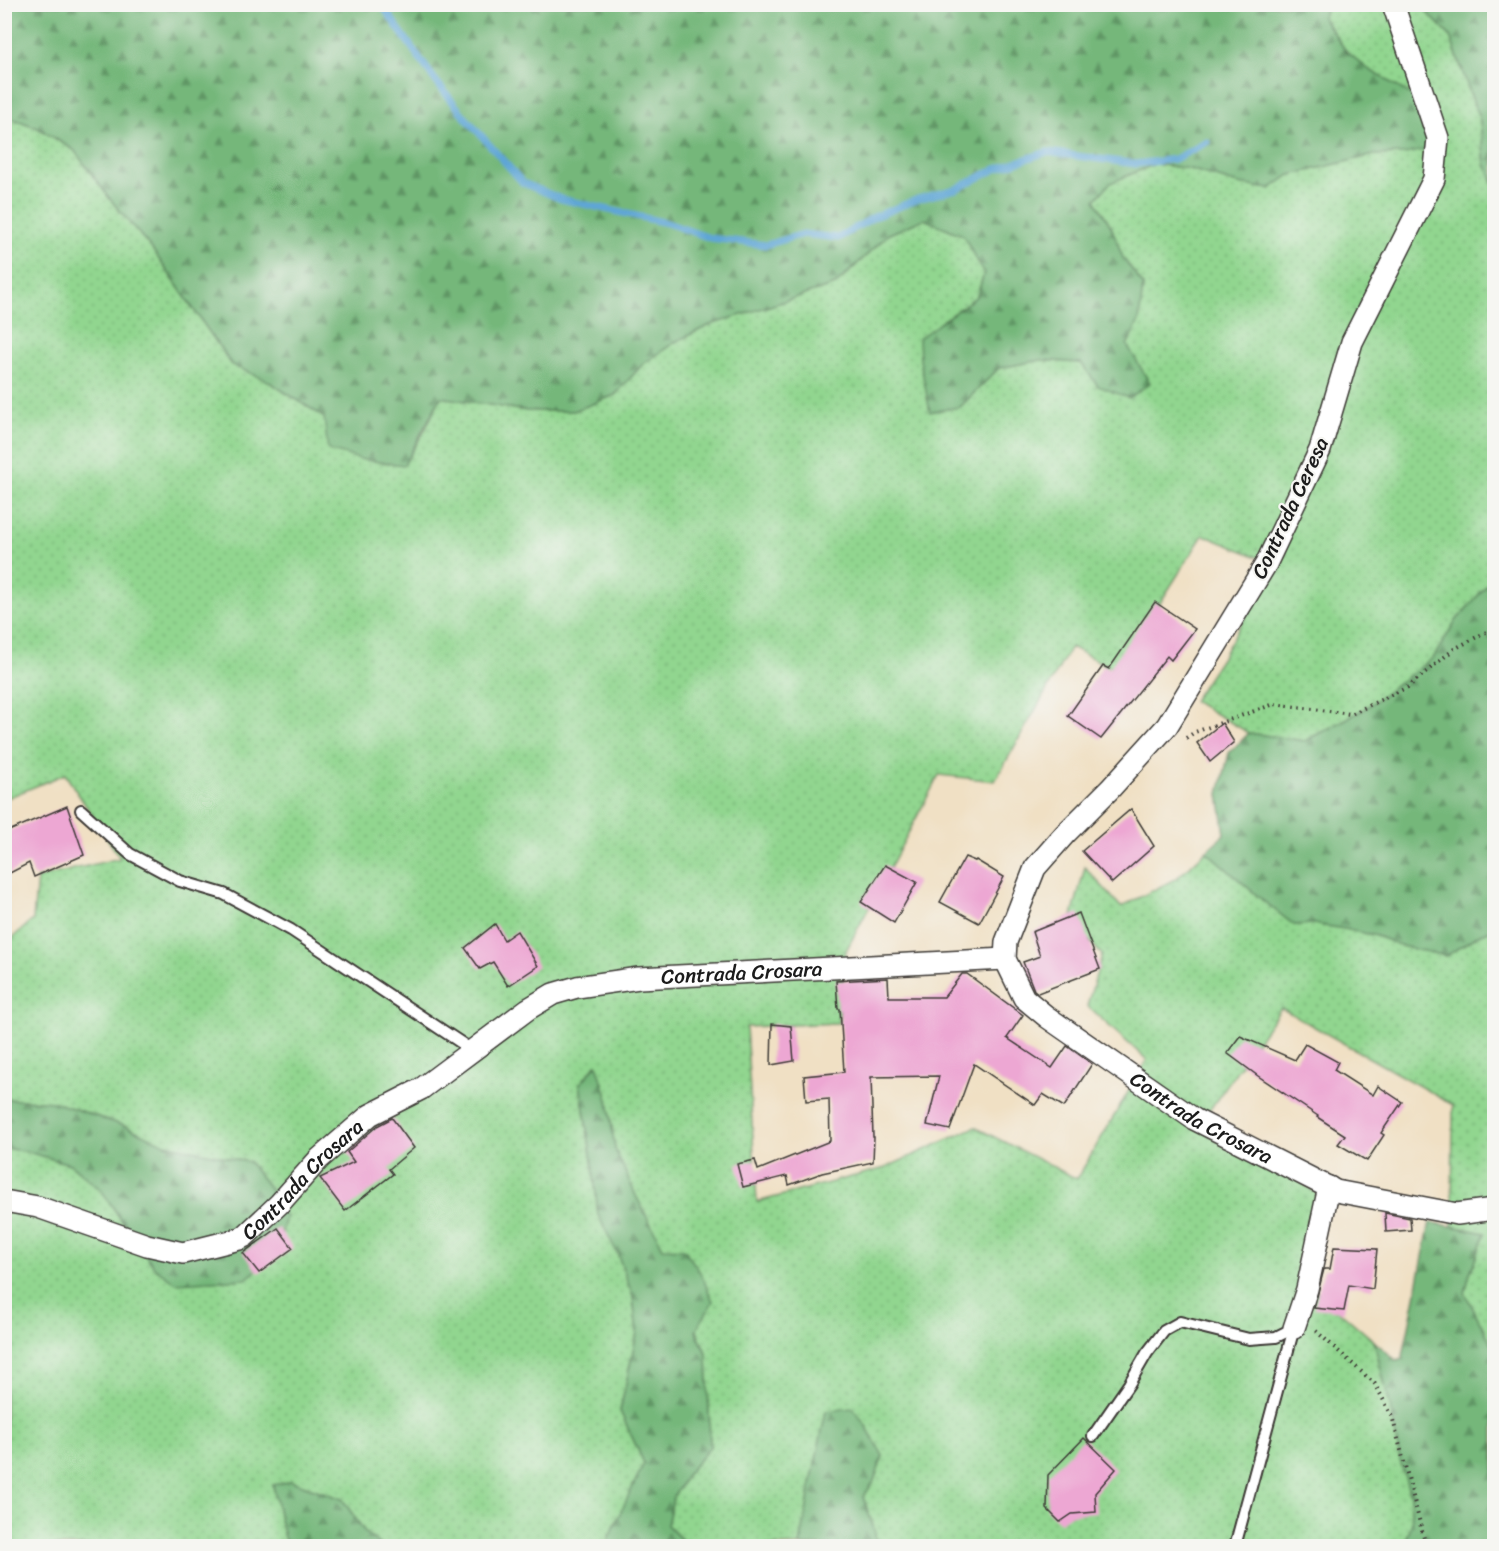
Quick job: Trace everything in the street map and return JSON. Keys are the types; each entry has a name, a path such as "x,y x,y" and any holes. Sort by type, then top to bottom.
{"street":[{"name":"Contrada Ceresa","path":"1005,959 1006,942 1035,868 1167,726 1266,564 1320,450 1353,342 1434,179 1438,138 1393,4"},
{"name":"Contrada Crosara","path":"4,1201 38,1207 147,1245 183,1253 239,1239 263,1220 319,1159 370,1115 421,1089 528,1009 553,994 577,987 639,978 1005,959 1024,998 1047,1017 1194,1119 1336,1191 1457,1214 1494,1209"},
{"path":"1296,1322 1307,1289 1329,1187"}],"lane":[{"path":"81,810 130,854 180,880 224,894 291,930 472,1050"},
{"path":"1093,1436 1147,1353 1164,1331 1180,1322 1249,1339 1276,1337 1296,1322"},
{"path":"1235,1546 1296,1322"}],"path":[{"path":"1185,739 1195,732 1274,704 1351,714 1408,687 1454,649 1494,628"},
{"path":"1296,1322 1375,1384 1392,1416 1426,1546"}],"green space":[{"path":"4,5 1329,5 1322,17 1346,51 1368,69 1426,104 1429,149 1405,154 1374,155 1290,175 1270,189 1238,184 1190,169 1155,164 1110,183 1095,200 1111,226 1123,258 1143,285 1139,321 1127,345 1150,383 1129,398 1098,386 1081,363 1041,360 999,368 960,407 930,412 920,360 919,338 977,296 984,273 963,235 924,219 889,234 835,285 710,325 675,342 642,365 615,395 574,411 527,411 441,397 404,465 364,460 328,450 324,417 266,380 232,365 152,249 110,199 74,150 36,127 5,117"},
{"path":"1329,5 1420,5 1450,36 1480,121 1485,164 1494,184 1494,577 1455,622 1434,657 1363,710 1305,741 1249,733 1193,701 1222,657 1275,564 1203,535 1117,671 1071,647 995,781 939,775 846,951 838,1023 746,1027 757,1202 885,1168 975,1127 1077,1179 1147,1060 1087,1006 1102,955 1071,920 1085,867 1121,907 1177,878 1206,851 1294,925 1314,924 1345,929 1377,936 1401,946 1446,956 1480,934 1494,929 1494,1349 1465,1293 1485,1233 1452,1226 1453,1105 1281,1008 1206,1115 1325,1199 1307,1283 1374,1341 1410,1495 1412,1523 1404,1546 876,1546 875,1532 863,1497 873,1483 883,1456 853,1408 813,1474 800,1546 684,1546 682,1540 667,1525 673,1498 687,1474 710,1447 707,1355 663,1248 615,1149 608,1100 596,1064 580,1084 593,1167 618,1255 633,1297 637,1333 620,1411 644,1463 606,1546 383,1546 367,1535 342,1499 291,1481 273,1486 284,1538 290,1546 5,1546 5,1148 70,1164 101,1190 128,1230 286,1217 267,1185 249,1162 165,1145 125,1126 54,1102 5,1099 5,944 33,920 37,878 120,858 65,774 5,799 5,117 36,127 74,150 110,199 152,249 232,365 266,380 404,465 441,397 527,411 574,411 615,395 642,365 675,342 710,325 835,285 889,234 924,219 963,235 984,273 977,296 938,324 960,407 999,368 1041,360 1081,363 1098,386 1127,345 1139,321 1143,285 1123,258 1111,226 1095,200 1110,183 1155,164 1190,169 1238,184 1270,189 1290,175 1374,155 1405,154 1426,104 1368,69 1346,51 1322,16"},
{"path":"1420,5 1494,5 1494,184 1485,164 1480,121 1450,36"},
{"path":"1494,577 1494,929 1480,934 1446,956 1401,946 1377,936 1345,929 1314,924 1294,925 1206,851 1225,834 1219,794 1229,753 1249,733 1305,741 1363,710 1434,657 1455,622"},
{"path":"597,1064 608,1100 615,1149 636,1196 663,1248 684,1249 700,1272 713,1301 696,1331 707,1355 710,1447 687,1474 673,1498 667,1525 682,1540 684,1546 606,1546 644,1463 620,1411 637,1333 633,1297 618,1255 598,1215 580,1084"},
{"path":"4,1099 54,1102 125,1126 165,1144 249,1162 267,1185 286,1217 276,1254 246,1279 176,1283 154,1267 101,1190 70,1164 5,1148"},
{"path":"1430,1222 1485,1233 1465,1293 1494,1349 1494,1546 1404,1546 1412,1523 1410,1495 1374,1341 1396,1360 1404,1358"},
{"path":"853,1408 883,1456 873,1483 863,1497 875,1532 876,1546 800,1546 826,1411"},
{"path":"291,1481 342,1499 367,1535 383,1546 290,1546 284,1538 273,1485"}],"building":[{"path":"1155,602 1195,629 1171,660 1167,656 1101,739 1068,716 1103,666 1109,669"},
{"path":"1222,723 1234,742 1210,762 1197,743"},
{"path":"67,806 84,855 34,877 29,863 4,876 4,833"},
{"path":"1131,809 1154,846 1112,883 1082,851"},
{"path":"965,857 976,860 1004,877 979,923 940,902"},
{"path":"885,865 917,882 894,923 861,902"},
{"path":"1079,913 1100,969 1038,993 1034,990 1023,962 1040,956 1032,932"},
{"path":"495,924 504,940 517,931 538,966 508,986 493,962 480,969 465,948"},
{"path":"962,974 967,974 1023,1015 1007,1038 1052,1068 1067,1046 1092,1064 1064,1107 1043,1094 1035,1105 974,1064 950,1130 927,1125 939,1076 871,1077 873,1162 822,1173 789,1185 787,1176 743,1187 737,1164 755,1160 758,1170 830,1141 829,1099 806,1101 804,1076 844,1072 836,981 888,978 889,997 944,997"},
{"path":"772,1024 791,1026 794,1061 771,1065"},
{"path":"1240,1036 1295,1060 1305,1044 1338,1062 1334,1070 1373,1095 1378,1086 1402,1102 1381,1133 1384,1135 1367,1161 1338,1144 1345,1135 1227,1053"},
{"path":"392,1118 414,1148 389,1169 393,1174 345,1211 320,1178 354,1162 347,1152 377,1126"},
{"path":"1385,1213 1410,1218 1411,1230 1386,1232"},
{"path":"278,1228 293,1248 259,1273 243,1253"},
{"path":"1334,1247 1377,1249 1373,1289 1349,1285 1344,1311 1314,1308 1324,1269 1330,1269"},
{"path":"1084,1438 1116,1469 1095,1493 1096,1512 1072,1514 1060,1522 1047,1509 1048,1475"}],"waterway":[{"path":"381,4 435,80 523,183 561,199 667,223 710,238 766,245 803,234 838,238 874,217 918,199 956,189 996,169 1047,152 1136,164 1175,159 1207,142"}]}
